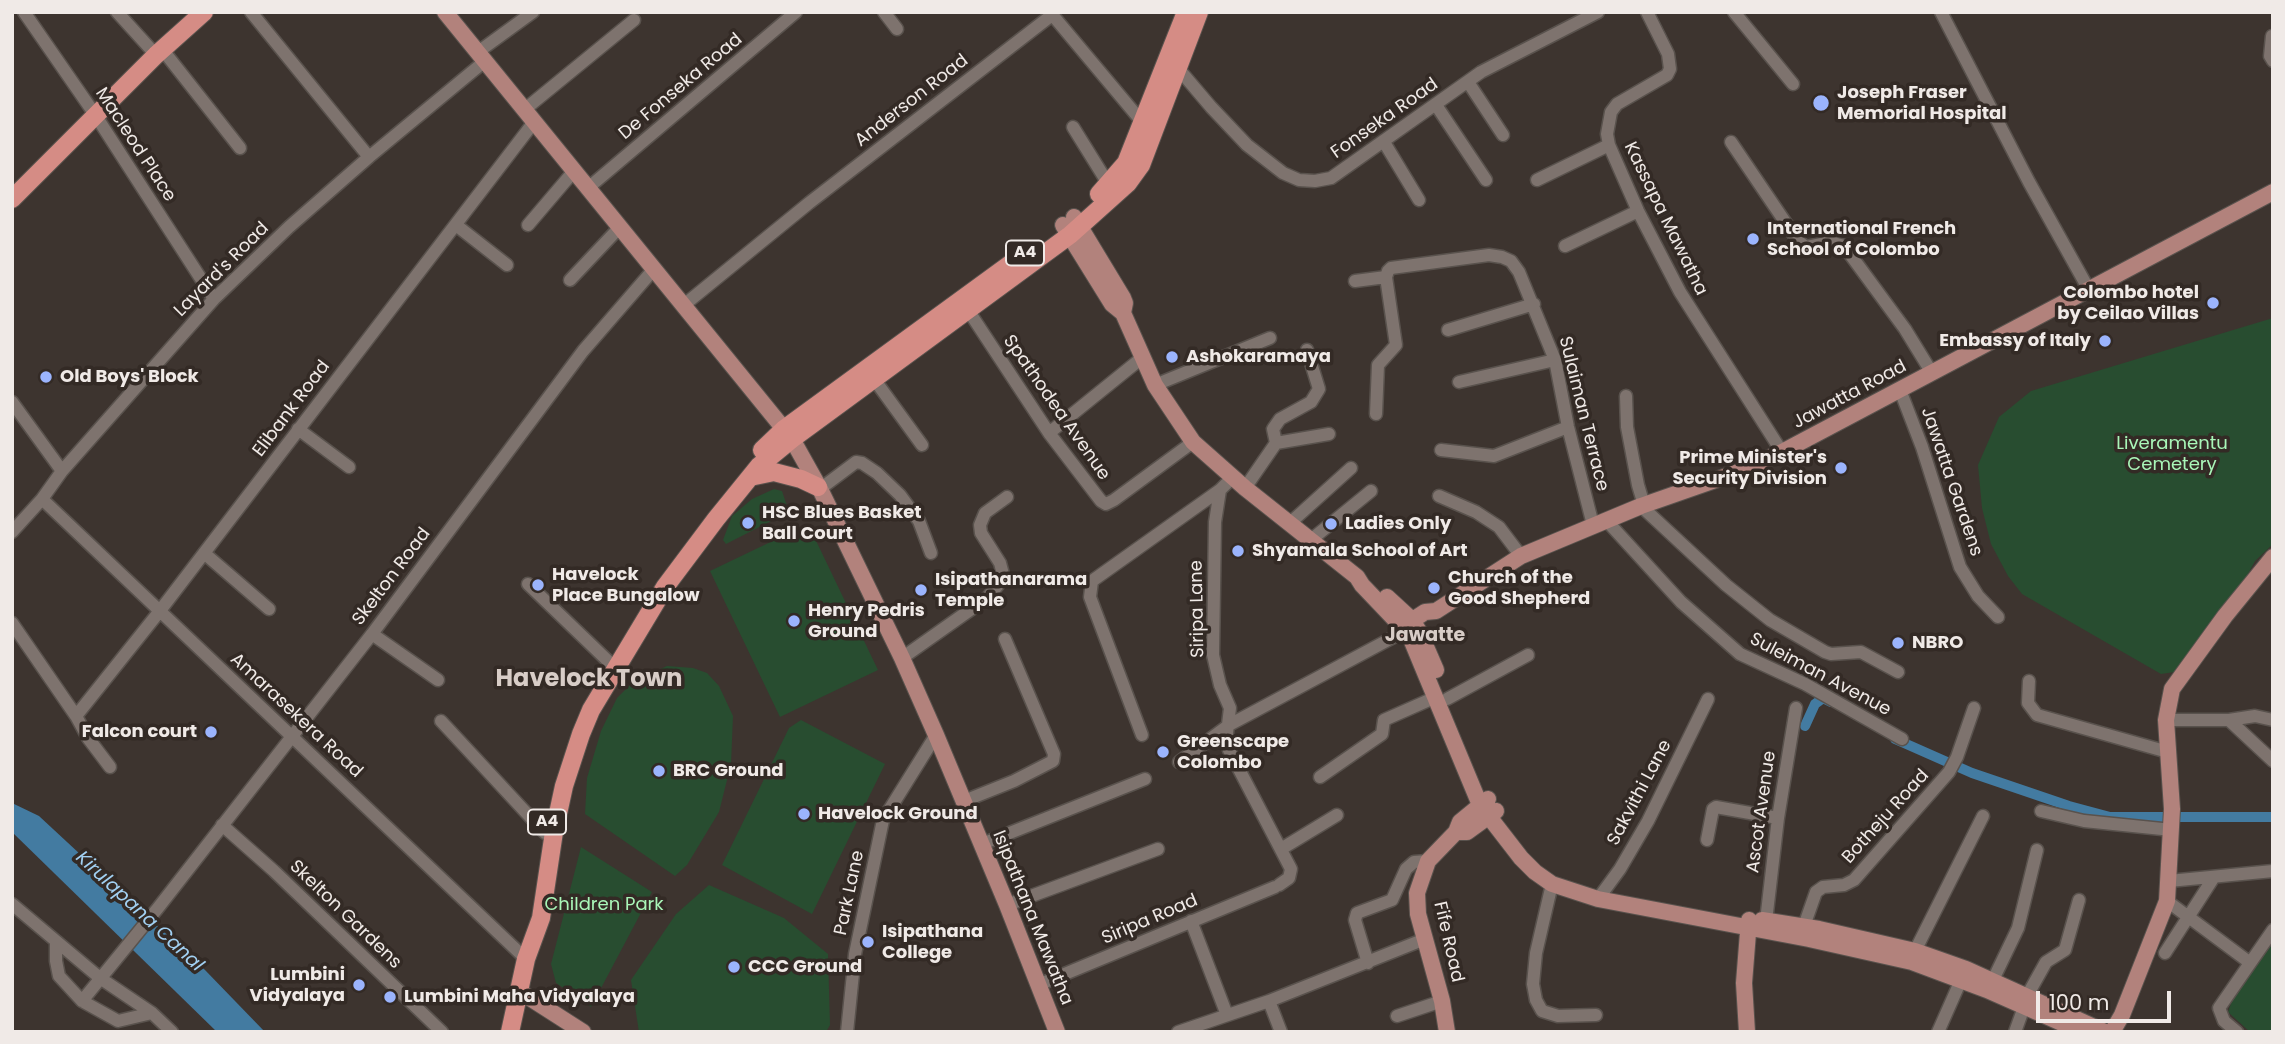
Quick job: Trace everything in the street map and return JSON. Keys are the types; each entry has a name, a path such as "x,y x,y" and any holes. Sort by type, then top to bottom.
{"highway":[{"name":"A4","path":"510,1032 526,959 541,918 564,786 581,734 591,710 665,587 750,477 788,434 874,379 968,310 1072,226 1110,185 1126,163 1186,12"},
{"name":"A4","path":"526,959 526,945 552,795 571,731 607,661 701,522 751,461 1128,183 1140,165 1199,12"},
{"path":"12,199 194,15"},
{"path":"750,477 774,472 801,479 819,488"}],"main road":[{"name":"Isipathana Mawatha","path":"445,12 788,434 819,488 902,658 982,844 1057,1032"},
{"name":"Jawatta Road","path":"1410,630 1432,622 1436,611 1521,556 1643,505 1744,471 2273,192"},
{"path":"1072,226 1123,298 1123,313 1155,385 1193,442 1357,577 1362,586 1410,630 1488,808 1521,859 1552,884 1748,923 1912,962 2026,1001 2105,1032"},
{"path":"2112,1032 2122,1015 2167,901 2172,809 2166,720 2172,689 2225,616 2273,557"},
{"path":"1488,808 1555,876 1600,895"},
{"name":"Fife Road","path":"1447,1032 1442,1001 1418,914 1418,893 1428,861 1457,832 1467,832 1488,808"},
{"path":"1748,923 1766,921 1804,926 1915,951 1966,969 2082,1032"},
{"path":"1747,1032 1744,983 1748,923"},
{"path":"519,991 583,1032"}],"street":[{"name":"Macleod Place","path":"24,12 96,116 214,299"},
{"path":"117,12 159,52 240,148"},
{"path":"251,12 369,157"},
{"name":"Layard's Road","path":"12,532 42,499 62,471 214,299 289,227 533,12"},
{"name":"De Fonseka Road","path":"588,188 796,12"},
{"path":"884,12 897,29"},
{"name":"Fonseka Road","path":"1177,67 1247,145 1283,173 1299,180 1331,178 1481,72 1598,12"},
{"name":"Kassapa Mawatha","path":"1647,12 1671,62 1670,69 1667,75 1617,104 1611,112 1607,134 1609,145 1638,211 1680,292 1782,452"},
{"path":"1734,12 1793,84"},
{"path":"1941,12 2029,182 2088,288"},
{"name":"Anderson Road","path":"684,305 809,203 1051,14 1143,123"},
{"name":"Elibank Road","path":"76,716 456,225 529,116 634,20"},
{"path":"2272,36 2270,56 2273,61"},
{"path":"1468,82 1503,135"},
{"path":"1436,105 1486,180"},
{"path":"1073,127 1110,185"},
{"path":"1384,142 1419,200"},
{"path":"1731,142 1798,241 1807,247 1830,242 1844,246 1905,329 1932,373"},
{"path":"1537,180 1609,145"},
{"path":"528,225 574,171"},
{"path":"1565,246 1638,211"},
{"path":"456,225 507,265"},
{"path":"570,280 620,227"},
{"name":"Sulaiman Terrace","path":"1386,277 1391,268 1489,256 1511,261 1520,272 1555,360 1568,427 1600,522"},
{"name":"Skelton Road","path":"82,1001 372,634 583,351 654,269"},
{"path":"1355,281 1386,277 1396,345 1377,365 1376,414"},
{"path":"1448,331 1534,304"},
{"name":"Spathodea Avenue","path":"968,310 1049,432 1106,504 1193,442"},
{"path":"1155,385 1270,338"},
{"path":"1276,443 1273,429 1280,419 1311,402 1318,389 1307,350"},
{"path":"1049,432 1143,357"},
{"path":"1458,382 1555,360"},
{"path":"874,379 922,445"},
{"name":"Jawatta Gardens","path":"1900,390 1922,447 1960,567 1978,596 1998,617"},
{"path":"1626,396 1627,427 1643,505 1726,585 1770,620 1825,652 1861,652 1898,672"},
{"path":"12,402 62,471"},
{"path":"1441,450 1494,456 1568,427"},
{"path":"298,429 349,467"},
{"path":"1142,735 1090,597 1092,581 1220,490 1239,482 1276,443 1329,434"},
{"path":"819,488 856,462 862,463 900,495 919,521 932,553"},
{"path":"1290,523 1351,468"},
{"name":"Siripa Lane","path":"1220,490 1215,522 1213,654 1220,685 1230,708 1226,741 1291,869 1281,883"},
{"path":"1311,539 1371,491"},
{"path":"1439,496 1476,512 1499,527 1521,556"},
{"path":"902,658 988,598 1004,578 1000,563 981,533 980,525 985,513 1007,497"},
{"name":"Amarasekera Road","path":"42,499 526,959"},
{"name":"Suleiman Avenue","path":"1600,522 1681,602 1740,654 1805,684 1902,739"},
{"path":"204,553 269,609"},
{"path":"528,584 607,661"},
{"path":"12,623 110,767"},
{"path":"1179,762 1229,725 1410,630"},
{"path":"372,634 438,680"},
{"path":"964,801 1054,761 1054,754 1005,639"},
{"path":"1320,777 1382,734 1384,720 1441,698 1528,655"},
{"path":"2029,681 2028,702 2037,715 2168,752"},
{"name":"Sakvithi Lane","path":"1600,895 1620,869 1648,821 1708,699"},
{"name":"Ascot Avenue","path":"1766,921 1778,818 1796,708"},
{"name":"Botheju Road","path":"1804,926 1816,892 1823,887 1844,885 1854,880 1949,772 1974,708"},
{"path":"2166,720 2229,720 2255,716 2273,720"},
{"path":"2229,720 2273,761"},
{"path":"441,721 545,833"},
{"name":"Park Lane","path":"847,1032 855,954 883,820 936,735"},
{"path":"982,844 1145,779"},
{"path":"1707,840 1713,809 1719,807 1778,818"},
{"path":"2041,811 2084,821 2172,830"},
{"path":"1281,849 1337,815"},
{"path":"1915,951 1983,816"},
{"name":"Skelton Gardens","path":"222,825 274,870 442,1032"},
{"path":"1007,905 1158,849"},
{"path":"1992,982 2018,928 2036,850"},
{"path":"1368,963 1355,920 1357,913 1392,900 1406,869 1414,862 1428,861"},
{"path":"2169,881 2273,871"},
{"path":"2165,953 2214,877"},
{"name":"Siripa Road","path":"1038,985 1281,883"},
{"path":"1552,884 1536,953 1533,984 1536,1000 1542,1011 1558,1016 1596,1015"},
{"path":"2015,1032 2026,1001 2046,962 2065,950 2079,901"},
{"path":"2167,901 2249,962"},
{"path":"12,904 56,941 152,1013 172,1032"},
{"path":"1191,922 1227,1015"},
{"path":"2238,1032 2224,1021 2219,1008 2273,930"},
{"path":"1178,1032 1269,1001 1425,939"},
{"path":"56,941 59,976 82,1001 118,1021 152,1013"},
{"path":"1938,1032 1961,980"},
{"path":"1269,1001 1281,1032"},
{"path":"1396,1016 1442,1001"}],"green space":[{"name":"Liveramentu Cemetery","path":"2273,318 2273,544 2255,561 2225,616 2181,671 2161,674 2022,594 2008,576 1991,544 1982,508 1978,465 1999,417 2031,391"},
{"name":"HSC Blues Basket Ball Court","path":"774,489 782,491 789,512 726,544 723,540 732,516 752,499"},
{"name":"Henry Pedris Ground","path":"808,524 878,670 780,717 710,571"},
{"name":"BRC Ground","path":"667,666 693,668 707,673 719,686 733,716 731,764 719,812 687,865 675,876 585,814 587,778 601,731 617,698 634,681"},
{"name":"Havelock Ground","path":"801,720 885,764 812,914 722,865 789,728"},
{"name":"Children Park","path":"581,847 652,892 591,1007 556,983 551,964"},
{"name":"CCC Ground","path":"709,885 784,918 828,954 830,1025 826,1032 639,1032 631,980 676,914"},
{"path":"2273,943 2273,1032 2250,1032 2228,1012 2233,998"}],"water":[{"name":"Kirulapana Canal","path":"12,803 39,816 205,970 265,1032 217,1032 12,832"}],"waterway":[{"path":"1805,726 1815,704 1823,698 1831,702"},
{"path":"1895,739 1972,773 2110,817 2273,817"}],"place":[{"name":"Joseph Fraser Memorial Hospital","path":"1821,103"},
{"name":"International French School of Colombo","path":"1753,239"},
{"name":"Colombo hotel by Ceilao Villas","path":"2213,303"},
{"name":"Embassy of Italy","path":"2105,341"},
{"name":"Ashokaramaya","path":"1172,357"},
{"name":"Old Boys' Block","path":"46,377"},
{"name":"Prime Minister's Security Division","path":"1841,468"},
{"name":"HSC Blues Basket Ball Court","path":"748,523"},
{"name":"Ladies Only","path":"1331,524"},
{"name":"Shyamala School of Art","path":"1238,551"},
{"name":"Havelock Place Bungalow","path":"538,585"},
{"name":"Church of the Good Shepherd","path":"1434,588"},
{"name":"Isipathanarama Temple","path":"921,590"},
{"name":"Henry Pedris Ground","path":"794,621"},
{"name":"NBRO","path":"1898,643"},
{"name":"Falcon court","path":"211,732"},
{"name":"Greenscape Colombo","path":"1163,752"},
{"name":"BRC Ground","path":"659,771"},
{"name":"Havelock Ground","path":"804,814"},
{"name":"Isipathana College","path":"868,942"},
{"name":"CCC Ground","path":"734,967"},
{"name":"Lumbini Vidyalaya","path":"359,985"},
{"name":"Lumbini Maha Vidyalaya","path":"390,997"}],"district":[{"name":"Jawatte","path":"1425,636"},
{"name":"Havelock Town","path":"589,680"}]}
